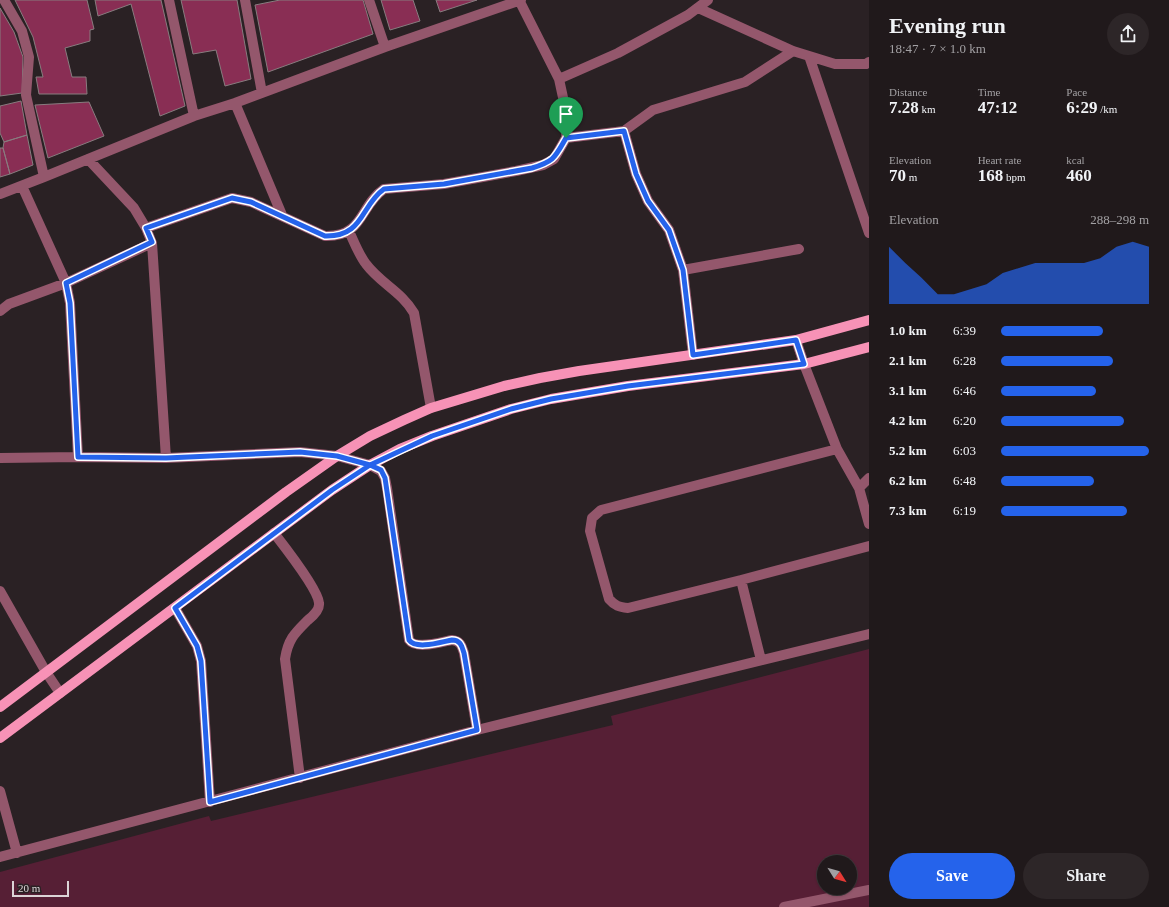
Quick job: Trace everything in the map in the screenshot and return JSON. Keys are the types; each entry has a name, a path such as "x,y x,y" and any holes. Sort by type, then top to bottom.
{"main road":[{"path":"0,707 286,492 337,456 370,436 431,408 504,386 579,370 796,340 869,320"},
{"path":"0,738 332,490 370,465 432,436 511,409 551,399 628,386 804,364 869,347"}],"street":[{"path":"4,0 22,31 29,57 26,95 44,177"},
{"path":"169,0 194,116"},
{"path":"245,0 262,92"},
{"path":"369,0 384,47"},
{"path":"0,194 194,116 236,103 384,47 520,0 559,79 567,116 566,138 554,159 544,164 532,168 444,184 384,189 376,194 359,221 349,231 336,236 325,236 251,202 232,198 146,228"},
{"path":"559,79 618,53 698,8 708,0"},
{"path":"698,8 793,51 835,64 866,64 869,62"},
{"path":"566,138 624,131 653,110 745,82 793,51"},
{"path":"809,56 869,233"},
{"path":"236,103 282,215"},
{"path":"624,131 636,174 648,201 669,230 683,270 693,355"},
{"path":"88,159 134,208 146,228 152,242 166,458"},
{"path":"22,186 66,283 70,303 78,457"},
{"path":"349,231 367,265 401,296 414,313 431,408"},
{"path":"0,311 9,304 66,283 152,242"},
{"path":"683,270 799,249"},
{"path":"796,340 837,449 859,488 869,524"},
{"path":"837,449 601,510 592,518 590,531 609,598 613,604 618,607 628,608 742,580 869,546"},
{"path":"0,458 166,458 300,452 337,456 370,465 381,470 385,478 409,640 411,643 418,646 452,640 456,640 460,643 464,653 477,730"},
{"path":"859,488 869,478"},
{"path":"274,533 302,570 318,597 320,604 313,616 292,636 287,647 285,658 300,778"},
{"path":"742,580 761,660"},
{"path":"0,591 46,672 60,693"},
{"path":"175,608 197,646 201,661 210,802"},
{"path":"0,858 477,730 869,634"},
{"path":"0,791 17,853"},
{"path":"784,907 869,890"}],"shaded area":[{"path":"869,649 869,907 0,907 0,872 209,816 211,821 613,725 611,716"}],"building":[{"path":"15,0 87,0 94,29 90,30 90,41 65,48 72,77 86,77 87,94 39,94 36,77 43,77 33,37"},
{"path":"95,0 161,0 185,106 160,116 131,4 98,16"},
{"path":"181,0 237,0 251,79 225,86 216,50 193,54"},
{"path":"280,0 363,0 373,34 268,72 255,5"},
{"path":"381,0 413,0 420,21 390,30"},
{"path":"436,0 477,0 440,12"},
{"path":"0,8 14,32 23,57 22,93 0,96"},
{"path":"21,101 27,135 4,142 0,133 0,106"},
{"path":"89,102 104,136 48,158 35,105"},
{"path":"27,135 33,165 10,174 3,148 4,142"},
{"path":"0,148 3,148 10,174 0,177"}],"route":[{"path":"566,138 554,159 532,168 444,184 384,189 376,194 359,221 349,231 336,236 325,236 251,202 232,198 146,228 152,242 66,283 70,303 78,457 166,458 300,452 337,456 370,465 332,490 175,608 197,646 201,661 210,802 477,730 464,653 460,643 456,640 452,640 418,646 411,643 409,640 385,478 381,470 370,465 400,449 432,436 511,409 551,399 628,386 804,364 796,340 693,355 683,270 669,230 648,201 636,174 624,131 566,138"}]}
